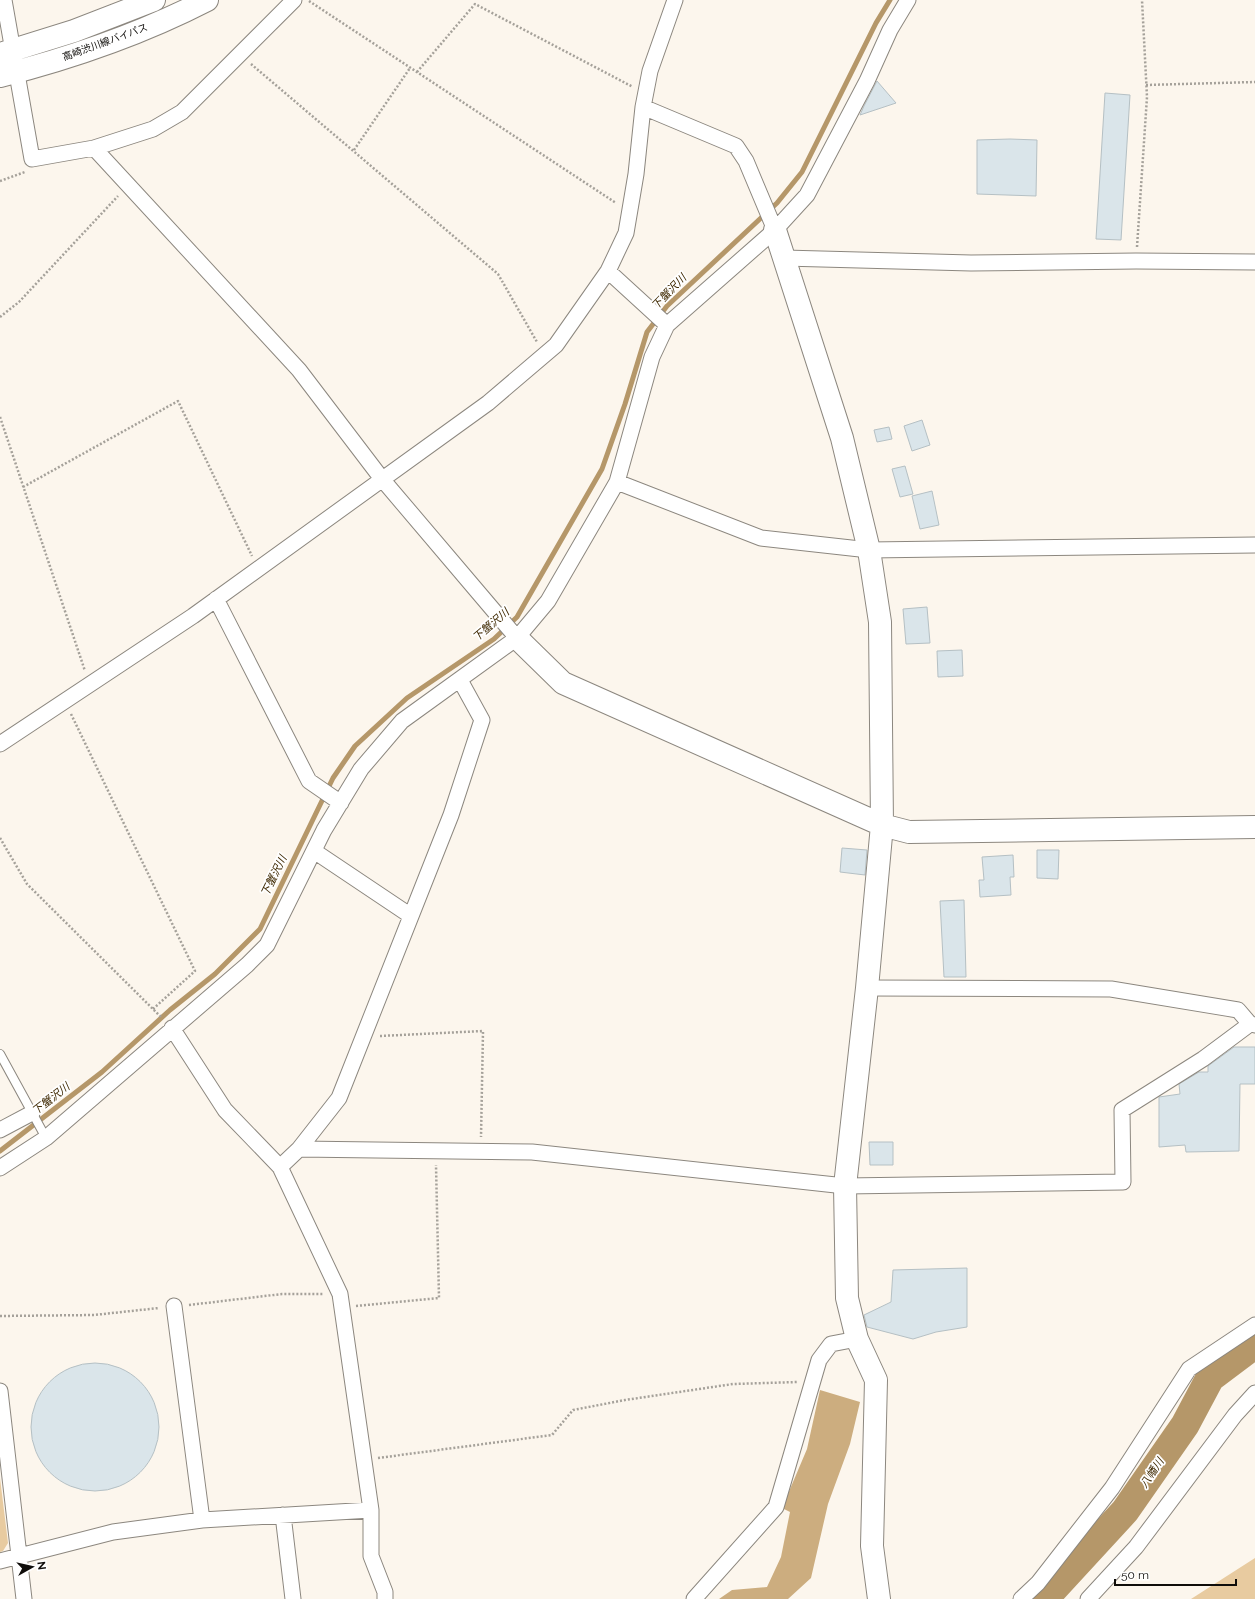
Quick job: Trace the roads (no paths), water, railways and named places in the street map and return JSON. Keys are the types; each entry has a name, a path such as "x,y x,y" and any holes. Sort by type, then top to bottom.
{"street":[{"path":"4,0 8,74 32,160 94,148 153,129 182,112 294,0"},
{"name":"高崎渋川線バイパス","path":"6,52 74,31 154,0"},
{"name":"高崎渋川線バイパス","path":"8,74 81,53 130,35 207,0"},
{"path":"0,744 216,599 258,569 488,403 556,345 608,271 626,233 636,174 644,100 650,71 675,0"},
{"path":"0,1168 46,1138 247,965 267,945 314,851 361,769 402,721 517,638 548,601 617,482 652,357 667,324 775,230 808,195 867,81 890,30 908,0"},
{"path":"644,100 736,146 746,161 775,230 842,438 870,550 880,622 882,825 867,988 845,1186 847,1298 857,1339 876,1380 872,1546 879,1599"},
{"path":"94,148 299,370 382,479 517,638 563,683 882,825 909,832 1255,827"},
{"path":"784,258 971,263 1136,261 1255,262"},
{"path":"608,271 667,324"},
{"path":"617,482 761,538 870,550 1255,545"},
{"path":"216,599 309,781 341,803"},
{"path":"280,1167 300,1149 339,1098 451,815 482,720 460,680"},
{"path":"314,851 411,916"},
{"path":"300,1149 532,1152 845,1186 1123,1182 1122,1110 1203,1059 1252,1024 1238,1010 1110,989 867,988"},
{"path":"172,1028 225,1110 280,1167 340,1294 371,1510 371,1556 385,1592 385,1599"},
{"path":"0,1130 32,1113"},
{"path":"174,1306 202,1520"},
{"path":"1021,1599 1038,1583 1112,1488 1188,1369 1255,1325"},
{"path":"694,1599 776,1507 819,1360 831,1344 857,1339"},
{"path":"0,1391 24,1599"},
{"path":"1088,1599 1136,1547 1235,1415 1255,1393"},
{"path":"0,1561 113,1532 202,1520 371,1510"},
{"path":"283,1515 293,1599"}],"lane":[{"path":"0,1054 46,1138"}],"waterway":[{"name":"下蟹沢川","path":"0,1151 102,1072 170,1010 215,974 260,929 333,778 355,746 407,698 494,639 517,617 602,469 625,404 647,332 667,306 777,203 802,172 876,23 890,0"},
{"name":"八幡川","path":"1044,1599 1125,1511 1185,1425 1210,1378 1247,1350 1255,1346"}]}
